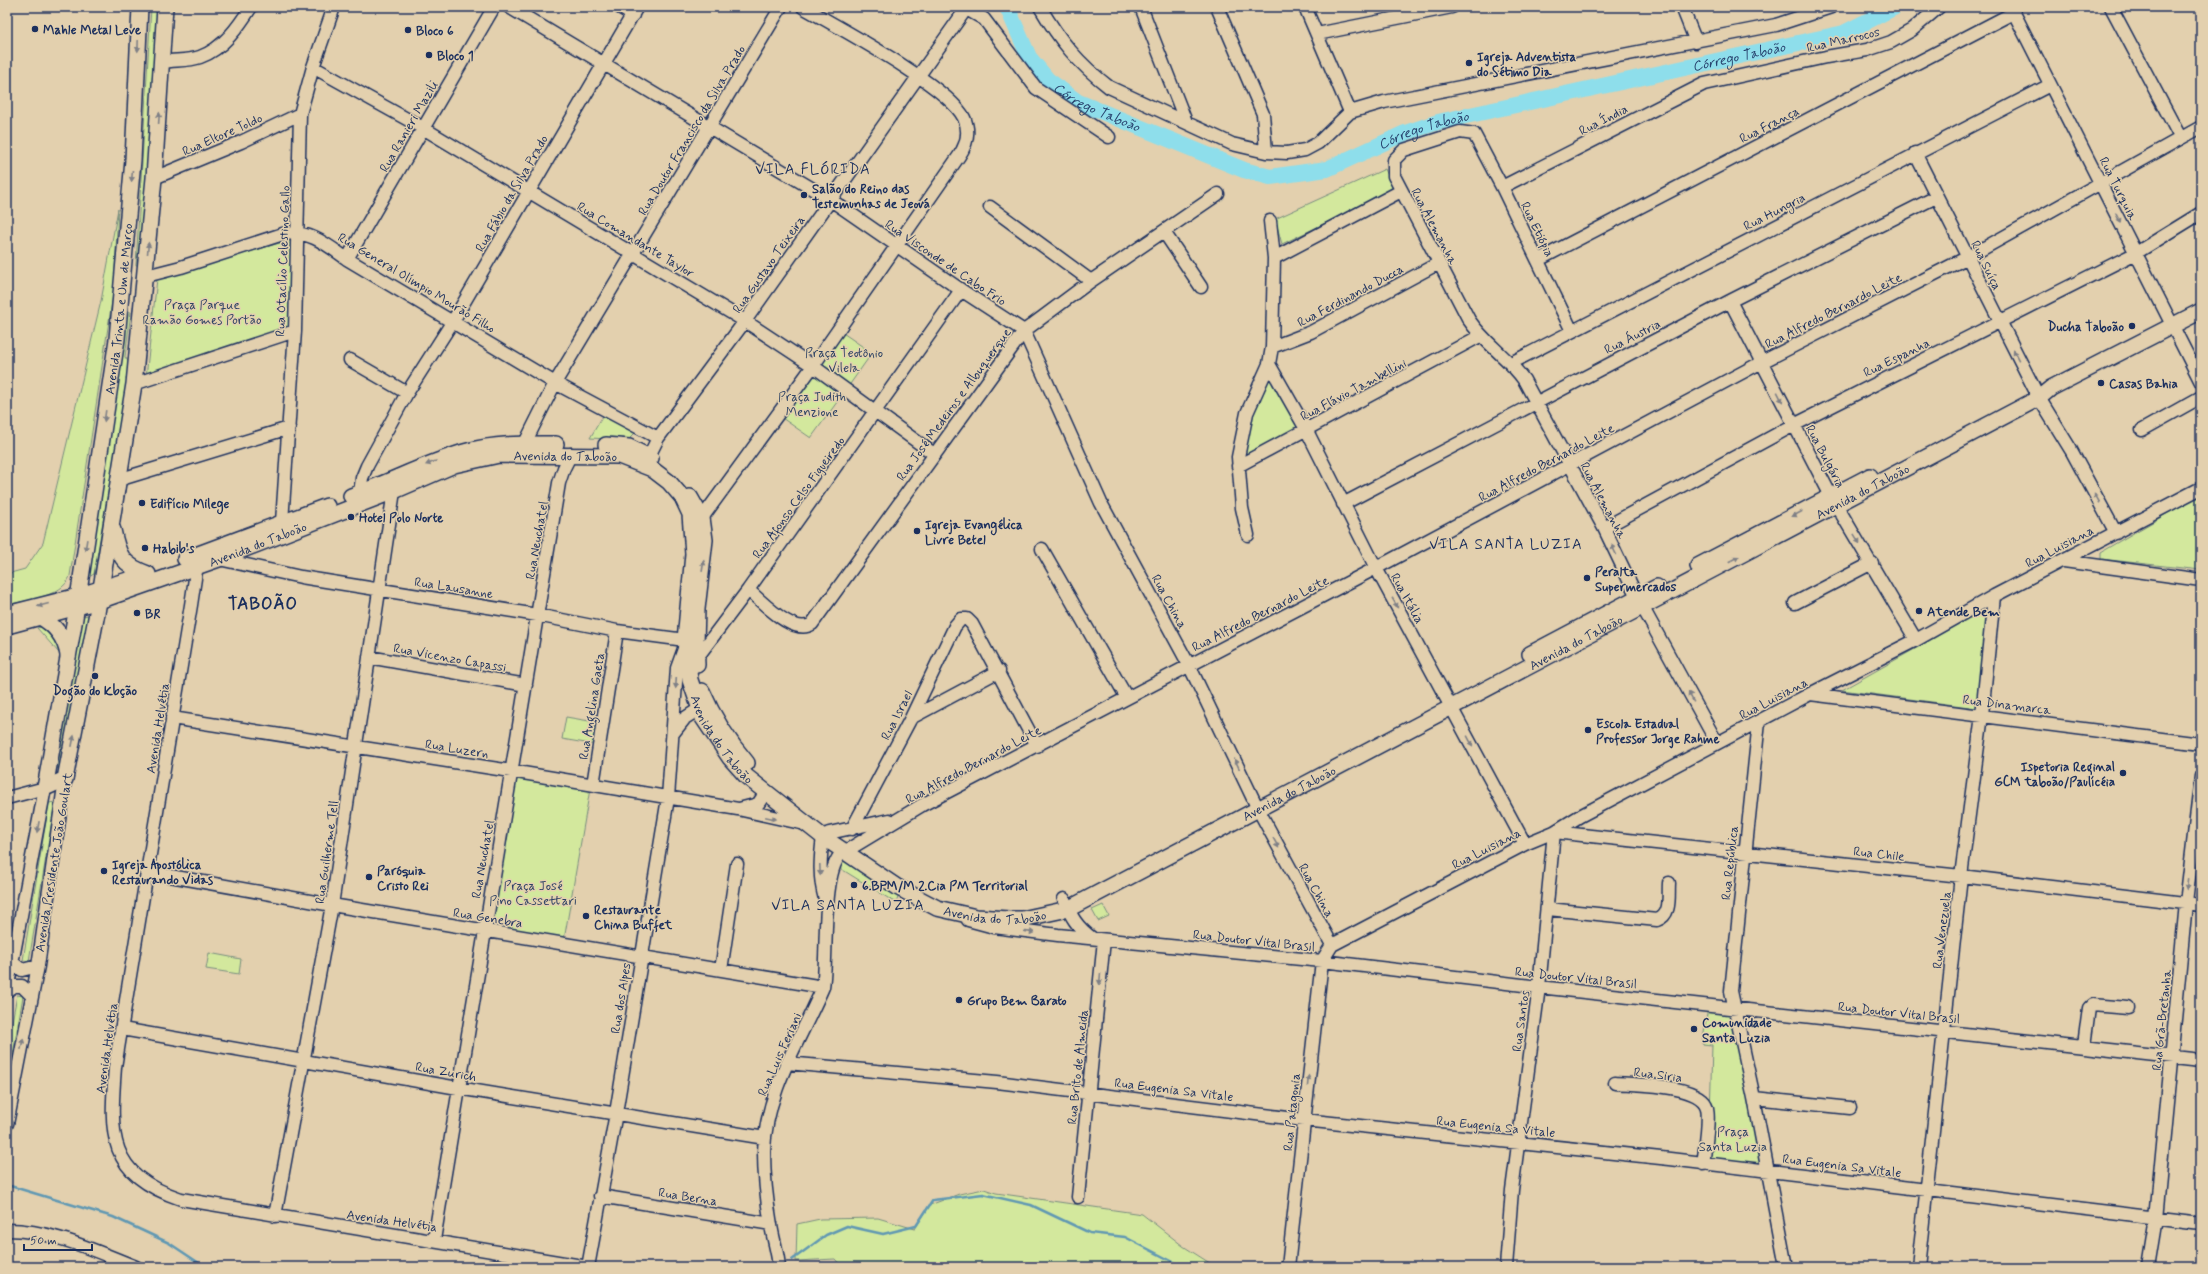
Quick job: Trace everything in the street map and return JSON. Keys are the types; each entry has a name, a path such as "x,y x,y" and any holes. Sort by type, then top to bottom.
{"main road":[{"name":"Avenida Trinta e Um de Março","path":"77,602 120,308 133,153 140,7"},
{"name":"Avenida Trinta e Um de Março","path":"99,595 134,384 146,276 163,62 165,7"},
{"path":"128,215 132,230 131,267 136,274 146,276"},
{"path":"120,308 130,309 134,314 134,348 136,366"},
{"name":"Avenida do Taboão","path":"99,595 148,574 196,560 219,559 394,491 454,465 499,456 521,449 552,454 619,456 636,461 652,469 669,482 682,497 690,514 693,554 685,643 690,680 699,709 715,738 730,758 766,792 805,824 826,835 916,899 951,912 976,917 1022,919 1068,908 1255,804 2037,394 2201,311"},
{"name":"Avenida do Taboão","path":"7,626 40,617 77,602 196,560 282,522 360,493 434,461 469,450 600,445 632,448 648,456 667,469 681,483 702,518 705,540 697,609 696,659 700,687 708,706 738,752 763,780 813,818 826,835"},
{"path":"111,522 119,556 134,570 148,574"},
{"name":"Avenida Presidente João Goulart","path":"65,779 99,595"},
{"name":"Avenida do Taboão","path":"7,614 77,602"},
{"name":"Avenida Presidente João Goulart","path":"45,788 69,659 77,602"},
{"path":"40,617 47,621 60,634 69,659"},
{"path":"45,788 65,779"},
{"name":"Avenida do Taboão","path":"848,850 905,883 940,900 960,906 977,909 1015,910 1068,908"}],"street":[{"path":"163,62 200,57 215,49 238,27 251,7"},
{"name":"Rua Otacílio Celestino Gallo","path":"282,522 295,330 300,114 313,68 334,7"},
{"name":"Rua Ranieri Mazili","path":"347,259 494,7"},
{"name":"Rua Visconde de Cabo Frio","path":"510,7 831,200 961,290 1024,331"},
{"path":"619,7 635,11"},
{"name":"Rua Doutor Francisco da Silva Prado","path":"521,449 556,383 781,7"},
{"path":"702,518 813,366 965,147 967,128 963,117 954,104 917,76 803,7"},
{"path":"1040,7 1061,42 1077,59 1104,83 1154,110 1186,122 1232,144 1266,152 1287,153 1305,150 1318,143 1350,112 1384,102 1611,56 1696,42 1776,25 1831,7"},
{"path":"1141,7 1186,122"},
{"path":"1217,7 1263,114 1266,152"},
{"path":"1305,7 1350,112"},
{"path":"1317,34 1452,7"},
{"path":"1682,7 1696,42"},
{"name":"Rua Marrocos","path":"1718,79 1867,50 1891,42 1912,30 1939,7"},
{"path":"2111,7 2180,137"},
{"path":"965,8 984,19 1036,88 1109,137"},
{"name":"Rua Gustavo Teixeira","path":"648,456 658,438 745,321 965,8"},
{"name":"Rua Turquia","path":"2012,10 2201,382"},
{"name":"Rua França","path":"1538,260 2012,10"},
{"name":"Rua Fábio da Silva Prado","path":"360,493 362,478 367,466 407,393 453,321 528,190 635,11"},
{"name":"Rua Comandante Taylor","path":"313,68 424,128 745,321 813,366 934,454"},
{"name":"Rua Índia","path":"1502,187 1687,91 1718,79"},
{"name":"Rua Hungria","path":"1511,363 1915,153 2050,85"},
{"name":"Rua Eltore Toldo","path":"154,178 241,142 300,114"},
{"name":"Rua Alfredo Bernardo Leite","path":"848,850 902,817 1569,466 1762,362 1968,258 2180,137 2201,127"},
{"name":"Rua Alemanha","path":"1478,140 1474,134 1460,132 1404,150 1394,160 1394,176 1469,320 1480,336 1511,363 1524,380 1569,466 1604,528 1640,602 1717,743"},
{"name":"Rua Etiópia","path":"1478,140 1572,331"},
{"name":"Rua Suíça","path":"1915,153 2037,394 2116,533"},
{"path":"1274,258 1401,191"},
{"name":"Rua José Medeiros e Albuquerque","path":"748,590 794,626 800,628 812,624 1024,331 1091,281 1218,194"},
{"name":"Rua Áustria","path":"1343,504 1730,301 1936,197"},
{"path":"990,207 1091,281"},
{"name":"Rua Espanha","path":"1604,528 1794,425 2136,253 2201,213"},
{"path":"1248,535 1242,508 1238,466 1239,444 1247,413 1269,364 1272,346 1274,258 1270,221"},
{"path":"146,276 180,267 283,234 297,232"},
{"name":"Rua General Olímpio Mourão Filho","path":"297,232 324,243 347,259 556,383 658,438"},
{"path":"1164,232 1201,287"},
{"name":"Rua Ferdinando Ducca","path":"1272,346 1311,332 1439,263"},
{"name":"Rua Afonso Celso Figueiredo","path":"696,659 748,590 961,290"},
{"name":"Rua Bulgária","path":"1730,301 1834,501 1872,563 1916,640"},
{"path":"134,384 295,330"},
{"name":"Rua China","path":"1024,331 1100,502 1189,665 1255,804 1332,945"},
{"name":"Rua Flávio Tambellini","path":"1238,466 1480,336"},
{"path":"350,360 407,393"},
{"name":"Rua Itália","path":"1269,364 1306,429 1376,568 1525,844"},
{"path":"2142,430 2201,397"},
{"path":"118,480 289,428"},
{"path":"632,448 641,429"},
{"name":"Rua Neuchatel","path":"552,454 558,468 559,483"},
{"name":"Rua Neuchatel","path":"434,1240 559,483 571,454"},
{"name":"Rua Luisiana","path":"1332,945 1525,844 1554,832 1580,816 1717,743 1916,640 1994,596 2064,561 2201,488"},
{"name":"Rua Guilherme Tell","path":"275,1216 302,1060 332,905 394,491"},
{"path":"1042,549 1127,698"},
{"name":"Rua Lausanne","path":"219,559 285,574 537,615 685,643"},
{"name":"Avenida Helvétia","path":"196,560 148,872 115,1067 112,1130 120,1156 145,1182 162,1192 181,1199 275,1216 434,1240 588,1267"},
{"path":"2064,561 2201,580"},
{"path":"1795,604 1872,563"},
{"name":"Rua Venezuela","path":"1918,1267 1961,876 1982,714 1994,596"},
{"name":"Rua Israel","path":"852,829 911,718 955,626 961,619 967,619 972,624 999,671"},
{"name":"Rua Angelina Gaeta","path":"593,785 617,631"},
{"name":"Rua dos Alpes","path":"588,1267 616,1113 668,798 677,668 685,643"},
{"name":"Rua Vicenzo Capassi","path":"369,657 526,685"},
{"path":"911,718 999,671 1038,746"},
{"name":"Rua Dinamarca","path":"1810,694 1982,714 2201,744"},
{"path":"673,733 685,718 699,709"},
{"name":"Rua Luzern","path":"172,718 511,771 738,809 805,824"},
{"name":"Rua República","path":"1759,721 1744,853 1731,991 1754,1098 1786,1267"},
{"name":"Rua Grã-Bretanha","path":"2148,1267 2156,1218 2186,903 2201,776"},
{"name":"Avenida Presidente João Goulart","path":"7,1124 31,994 38,966 65,779"},
{"path":"7,798 45,788"},
{"name":"Avenida Presidente João Goulart","path":"7,991 45,788"},
{"name":"Rua Luzern","path":"738,809 748,808 758,804 766,792"},
{"path":"1580,816 1582,827 1590,837"},
{"name":"Rua Alfredo Bernardo Leite","path":"826,835 902,817"},
{"name":"Rua Chile","path":"1554,832 1961,876 2201,905"},
{"name":"Rua Santos","path":"1518,1142 1539,987 1548,909 1554,832"},
{"name":"Rua Luis Feriani","path":"826,835 820,859 821,880 826,902"},
{"name":"Rua Luis Feriani","path":"779,1266 771,1224 764,1153 765,1138 770,1108 787,1063 823,987 826,972 826,902 834,865 838,857 848,850"},
{"path":"721,970 737,864"},
{"name":"Rua Genebra","path":"148,872 484,931 823,987"},
{"path":"1548,909 1657,920 1662,918 1667,911 1669,883"},
{"path":"1058,935 1068,908"},
{"path":"1068,908 1080,929 1098,939"},
{"name":"Rua Doutor Vital Brasil","path":"951,912 979,924 1058,935 1322,961 1539,987 2201,1060"},
{"name":"Rua Brito de Almeida","path":"1078,1197 1089,1093 1098,939"},
{"path":"1322,961 1332,945"},
{"name":"Rua Patagonia","path":"1288,1267 1322,961"},
{"path":"12,962 22,970 38,966"},
{"path":"7,991 14,986 22,986 31,994"},
{"path":"2084,1046 2090,1008 2092,1005 2128,1008"},
{"name":"Rua Zurich","path":"122,1029 458,1088 765,1138"},
{"name":"Rua Eugenia Sa Vitale","path":"787,1063 997,1082 1304,1120 1518,1142 1926,1189 2201,1223"},
{"name":"Rua Siria","path":"1614,1083 1681,1090 1698,1096 1703,1101 1708,1114 1703,1164"},
{"path":"1754,1098 1850,1108"},
{"path":"1506,1267 1518,1142"},
{"name":"Rua Berna","path":"600,1196 771,1224"},
{"path":"7,1230 37,1232 113,1263 136,1267"}],"green space":[{"path":"151,7 159,7 144,265 136,265"},
{"path":"1385,169 1394,190 1282,244 1275,219"},
{"path":"118,209 114,288 70,576 60,589 52,593 7,605 7,574 25,569 43,543 101,301"},
{"name":"Praça Parque Ramão Gomes Portão","path":"293,239 289,329 146,377 157,279"},
{"path":"124,311 131,312 125,357 130,364 94,574 87,578"},
{"name":"Praça Teotônio Vilela","path":"840,331 872,353 848,387 816,365"},
{"name":"Praça Judith Menzione","path":"813,369 845,391 811,438 779,416"},
{"path":"1268,370 1300,430 1239,460 1242,439"},
{"path":"604,414 636,432 628,440 590,438"},
{"path":"2201,494 2201,570 2101,559 2101,552"},
{"path":"1991,606 1977,708 1842,690"},
{"path":"90,615 65,769 56,768 81,616"},
{"path":"45,626 60,645 59,653 37,628"},
{"path":"566,717 601,723 597,745 562,739"},
{"name":"Praça José Pino Cassettari","path":"514,776 590,789 564,940 488,927"},
{"path":"55,802 29,961 23,960 49,803"},
{"path":"847,855 900,892 896,903 838,867"},
{"path":"1103,905 1109,916 1098,921 1092,910"},
{"path":"209,953 241,959 239,974 206,969"},
{"path":"17,995 23,996 7,1089 7,1049"},
{"name":"Praça Santa Luzia","path":"1708,1008 1732,1010 1764,1167 1706,1161 1710,1118 1712,1045 1702,1044"},
{"path":"984,1189 996,1193 1142,1214 1183,1246 1216,1267 842,1267 835,1259 796,1261 797,1224 820,1219 878,1218 915,1229 930,1205 959,1194"}],"waterway":[{"name":"Córrego Taboão","path":"1007,7 1029,57 1048,80 1078,102 1244,170 1270,177 1327,169 1405,133 1438,122 1844,33 1895,7"},
{"path":"7,1185 113,1217 169,1243 205,1267"},
{"path":"792,1260 826,1235 847,1226 883,1234 916,1226 933,1200 983,1194 1031,1205 1090,1233 1125,1237 1183,1267"}],"place":[{"name":"Mahle Metal Leve","path":"35,29"},
{"name":"Bloco 6","path":"408,30"},
{"name":"Bloco 1","path":"429,55"},
{"name":"Igreja Adventista do Sétimo Dia","path":"1469,63"},
{"name":"Salão do Reino das Testemunhas de Jeová","path":"804,195"},
{"name":"Ducha Taboão","path":"2132,326"},
{"name":"Casas Bahia","path":"2101,383"},
{"name":"Edifício Milege","path":"142,503"},
{"name":"Hotel Polo Norte","path":"351,517"},
{"name":"Igreja Evangélica Livre Betel","path":"917,531"},
{"name":"Habib's","path":"145,548"},
{"name":"Peralta Supermercados","path":"1587,578"},
{"name":"Atende Bem","path":"1919,611"},
{"name":"BR","path":"137,613"},
{"name":"Dogão do Kbção","path":"95,676"},
{"name":"Escola Estadual Professor Jorge Rahme","path":"1588,730"},
{"name":"Ispetoria Reginal GCM taboão/Paulícéia","path":"2123,773"},
{"name":"Igreja Apostólica Restaurando Vidas","path":"104,871"},
{"name":"Paróquia Cristo Rei","path":"369,877"},
{"name":"6.BPM/M 2.Cia PM Territorial","path":"854,885"},
{"name":"Restaurante China Buffet","path":"586,916"},
{"name":"Grupo Bem Barato","path":"959,1000"},
{"name":"Comunidade Santa Luzia","path":"1694,1029"}],"district":[{"name":"VILA FLÓRIDA","path":"813,169"},
{"name":"VILA SANTA LUZIA","path":"1506,544"},
{"name":"TABOÃO","path":"263,603"},
{"name":"VILA SANTA LUZIA","path":"848,905"}]}
